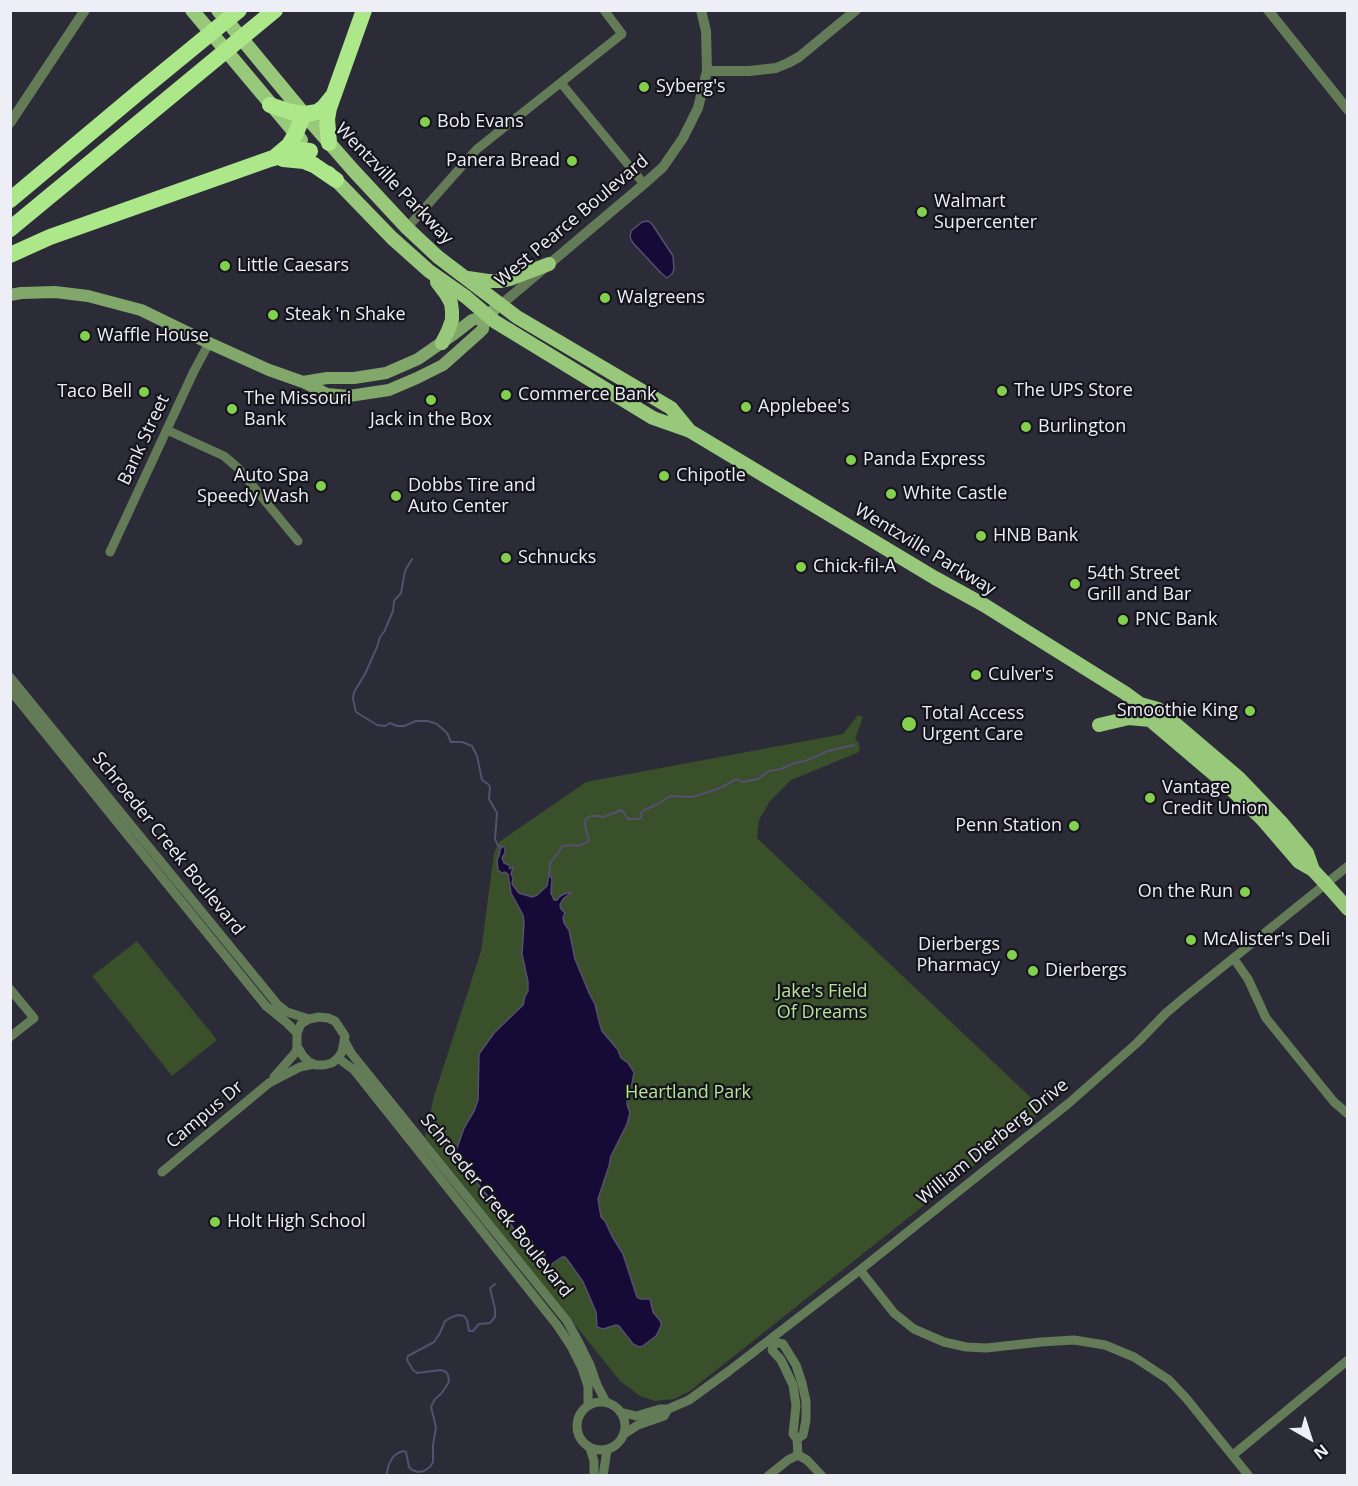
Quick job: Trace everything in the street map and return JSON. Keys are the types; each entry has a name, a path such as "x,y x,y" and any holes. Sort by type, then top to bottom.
{"highway":[{"path":"31,183 47,160 220,10"},
{"path":"10,200 239,10"},
{"path":"10,229 275,10"},
{"path":"329,143 327,119 332,97 364,10"},
{"path":"270,105 304,114 317,112 332,97"},
{"path":"270,159 289,145 304,114"},
{"path":"10,255 50,237 270,159 301,150 310,151"},
{"path":"270,159 304,161 336,180"}],"main road":[{"name":"Wentzville Parkway","path":"220,10 261,63 329,143 407,228 438,257 465,277 492,312"},
{"path":"194,13 295,135"},
{"name":"Wentzville Parkway","path":"295,135 392,238 429,271 466,297 492,312 517,317 671,408 690,431 984,605 1140,704 1158,709 1239,778 1308,853 1313,870"},
{"path":"465,277 501,281 549,264"},
{"path":"388,390 394,379 435,354 448,332 452,320 451,303 429,271"},
{"name":"West Pearce Boulevard","path":"10,295 55,292 88,296 141,310 209,343 327,394 349,396 388,390 443,364 483,329 492,312"},
{"name":"West Pearce Boulevard","path":"303,382 327,378 354,378 380,374 402,367 418,359 472,320 492,312"},
{"path":"334,394 343,387 371,385 376,382 380,374"},
{"name":"Wentzville Parkway","path":"1140,704 1150,720 1229,787 1262,819 1299,862 1313,870 1347,909"},
{"path":"1099,724 1129,718 1150,720"}],"street":[{"path":"10,123 85,10"},
{"path":"407,228 477,149 622,34 604,10"},
{"name":"West Pearce Boulevard","path":"492,312 663,168 683,138 698,108 707,71 706,30 701,10"},
{"path":"707,71 749,71 776,68 799,57 856,10"},
{"path":"1268,10 1347,110"},
{"path":"561,83 644,184"},
{"name":"Bank Street","path":"110,552 209,343"},
{"path":"167,430 224,456 238,468 298,541"},
{"name":"Schroeder Creek Boulevard","path":"10,677 278,1005 287,1012 309,1019"},
{"name":"Schroeder Creek Boulevard","path":"10,690 266,1006 297,1033"},
{"name":"William Dierberg Drive","path":"624,1434 638,1425 664,1416 668,1410 689,1400 772,1340 1069,1103 1137,1043 1166,1013 1347,867"},
{"path":"1234,958 1248,979 1266,1018 1334,1102 1347,1114"},
{"path":"10,989 34,1017 10,1037"},
{"path":"319,1017 335,1021 345,1036 342,1052 332,1063 324,1065 309,1062 297,1046 297,1033 301,1024 309,1019 319,1017"},
{"name":"Schroeder Creek Boulevard","path":"344,1040 351,1053 567,1321 606,1402"},
{"name":"Campus Dr","path":"162,1172 269,1083 296,1052 297,1046"},
{"name":"Schroeder Creek Boulevard","path":"338,1058 354,1070 557,1325 582,1368 588,1386 588,1405"},
{"name":"Campus Dr","path":"269,1083 300,1067 314,1064"},
{"path":"860,1270 894,1313 914,1329 944,1341 966,1347 986,1348 1074,1340 1105,1345 1134,1357 1169,1380 1249,1476"},
{"path":"772,1340 772,1350 781,1360 793,1385 796,1405 793,1434 797,1439 798,1455"},
{"path":"1233,1455 1347,1360"},
{"path":"590,1448 607,1450 616,1445 624,1434 625,1424 622,1415 614,1406 606,1402 588,1405 578,1419 579,1437 590,1448 594,1461 594,1476"},
{"name":"William Dierberg Drive","path":"620,1412 636,1416 660,1409 668,1410"},
{"path":"603,1476 607,1450"},
{"path":"768,1476 798,1455"},
{"path":"798,1455 807,1460 822,1476"}],"green space":[{"name":"Heartland Park","path":"858,715 863,717 855,739 859,743 860,750 791,780 770,801 759,820 757,838 1044,1110 690,1391 674,1399 655,1401 640,1396 620,1381 425,1137 434,1096 481,951 494,853 499,842 586,782 843,734"},
{"path":"137,941 217,1040 172,1076 92,976"}],"shaded area":[{"path":"648,221 673,256 674,269 667,278 630,237 631,231 642,222"},
{"path":"500,846 505,849 502,858 504,863 509,865 510,869 513,867 512,884 519,893 532,897 537,895 547,886 549,874 552,879 551,893 554,900 572,892 563,899 560,905 565,913 564,923 569,930 575,959 595,1004 602,1031 634,1072 632,1084 628,1089 627,1104 630,1113 627,1124 611,1156 598,1199 601,1217 623,1254 637,1297 650,1299 653,1312 661,1322 656,1336 643,1346 633,1344 619,1326 603,1329 597,1327 596,1312 583,1282 565,1257 549,1266 543,1262 542,1257 545,1254 532,1253 532,1241 527,1244 520,1238 461,1161 456,1151 478,1100 479,1054 494,1033 523,1005 528,991 522,954 523,915 511,893 508,874 498,870"}],"waterway":[{"path":"412,559 405,571 401,593 394,601 393,611 384,632 354,692 356,712 377,725 385,726 390,723 404,726 416,721 428,721 437,724 447,733 451,742 462,742 472,746 477,756 482,780 490,787 489,799 497,813 495,839 501,848"},
{"path":"549,874 550,863 563,846 578,846 588,842 585,824 586,819 591,816 603,817 622,810 628,819 638,819 641,818 642,811 670,796 692,797 718,789 737,779 742,782 758,779 769,771 805,761 828,751 854,745"},
{"path":"386,1476 393,1457 403,1451 406,1452 409,1467 412,1470 418,1472 430,1467 433,1462 436,1427 431,1407 449,1382 448,1375 441,1370 417,1373 407,1360 408,1356 434,1342 445,1321 452,1317 464,1316 469,1331 473,1331 479,1324 490,1323 495,1317 490,1288 495,1284"}],"place":[{"name":"Syberg's","path":"644,87"},
{"name":"Bob Evans","path":"425,122"},
{"name":"Panera Bread","path":"572,161"},
{"name":"Walmart Supercenter","path":"922,212"},
{"name":"Little Caesars","path":"225,266"},
{"name":"Walgreens","path":"605,298"},
{"name":"Steak 'n Shake","path":"273,315"},
{"name":"Waffle House","path":"85,336"},
{"name":"The UPS Store","path":"1002,391"},
{"name":"Taco Bell","path":"144,392"},
{"name":"Commerce Bank","path":"506,395"},
{"name":"Jack in the Box","path":"431,400"},
{"name":"Applebee's","path":"746,407"},
{"name":"The Missouri Bank","path":"232,409"},
{"name":"Burlington","path":"1026,427"},
{"name":"Panda Express","path":"851,460"},
{"name":"Chipotle","path":"664,476"},
{"name":"Auto Spa Speedy Wash","path":"321,486"},
{"name":"White Castle","path":"891,494"},
{"name":"Dobbs Tire and Auto Center","path":"396,496"},
{"name":"HNB Bank","path":"981,536"},
{"name":"Schnucks","path":"506,558"},
{"name":"Chick-fil-A","path":"801,567"},
{"name":"54th Street Grill and Bar","path":"1075,584"},
{"name":"PNC Bank","path":"1123,620"},
{"name":"Culver's","path":"976,675"},
{"name":"Smoothie King","path":"1250,711"},
{"name":"Total Access Urgent Care","path":"909,724"},
{"name":"Vantage Credit Union","path":"1150,798"},
{"name":"Penn Station","path":"1074,826"},
{"name":"On the Run","path":"1245,892"},
{"name":"McAlister's Deli","path":"1191,940"},
{"name":"Dierbergs Pharmacy","path":"1012,955"},
{"name":"Dierbergs","path":"1033,971"},
{"name":"Holt High School","path":"215,1222"}],"park label":[{"name":"Jake's Field Of Dreams","path":"822,1002"}]}
